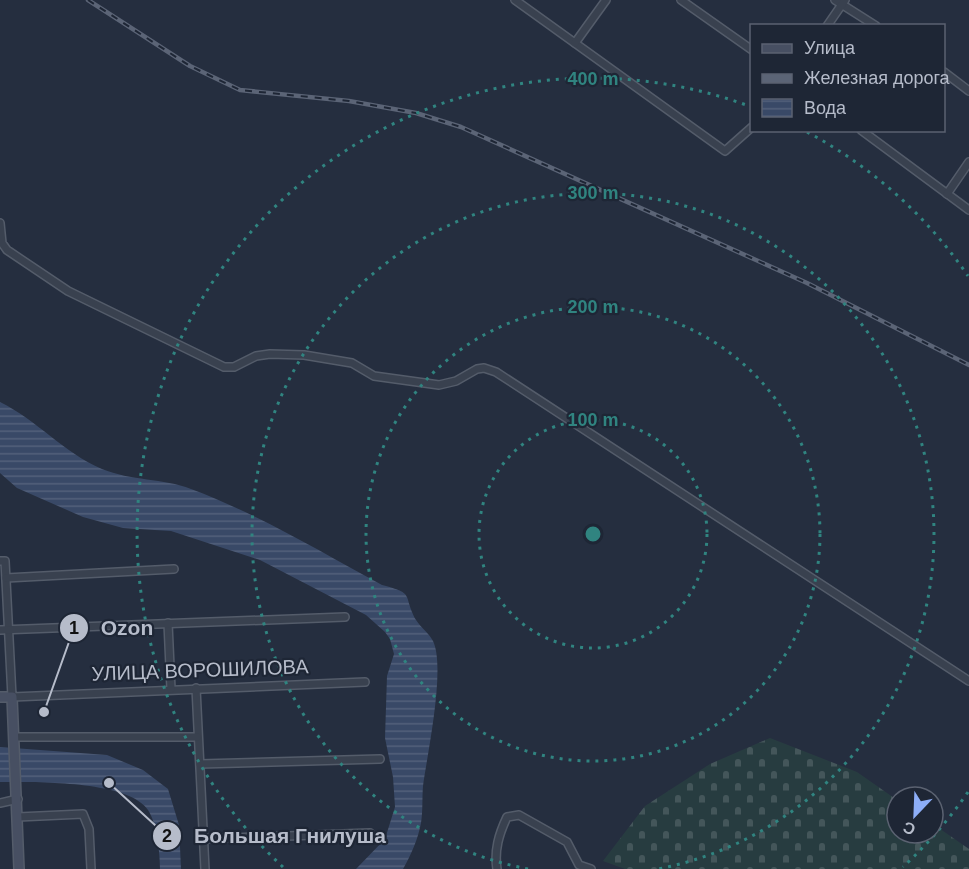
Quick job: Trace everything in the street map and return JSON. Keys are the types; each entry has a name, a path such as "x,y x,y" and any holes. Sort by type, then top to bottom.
{"main road":[{"name":"УЛИЦА ВОРОШИЛОВА","path":"0,697 12,697"},
{"path":"12,697 18,799 19,869"}],"street":[{"path":"515,0 725,151 750,129"},
{"path":"574,43 606,0"},
{"path":"681,0 750,49"},
{"path":"828,24 840,2 873,24"},
{"path":"945,73 969,91"},
{"path":"864,132 969,210"},
{"path":"947,194 969,162"},
{"path":"0,223 2,243 7,250 68,291 224,367 234,367 256,356 304,355 352,363 374,376 439,386 456,381 477,369 484,368 496,372 969,681"},
{"path":"3,561 10,630 12,697"},
{"path":"6,578 174,569"},
{"path":"0,630 345,617"},
{"path":"168,623 171,689"},
{"name":"УЛИЦА ВОРОШИЛОВА","path":"12,697 365,682"},
{"path":"196,688 205,869"},
{"path":"15,742 197,737"},
{"path":"200,764 380,759"},
{"path":"0,803 18,799"},
{"path":"18,817 83,814 89,829 91,869"},
{"path":"497,869 495,856 501,830 507,816 519,815 567,842 579,865 591,869"},
{"path":"203,839 370,832"}],"green space":[{"path":"770,738 857,772 885,792 885,845 945,845 945,832 969,849 969,869 625,869 603,861 645,806 710,764"}],"water":[{"path":"0,402 75,454 102,469 124,476 180,485 216,499 288,534 382,585 404,593 416,620 433,641 436,654 437,691 423,786 421,823 414,847 403,869 356,869 385,839 395,807 393,777 385,738 387,676 394,654 390,639 385,632 366,615 260,560 171,531 123,528 83,517 17,488 0,473"},
{"path":"0,747 107,755 143,770 168,789 179,825 181,869 160,869 159,847 154,823 148,810 137,800 121,793 79,785 0,782"}],"railway":[{"path":"88,0 190,66 240,90 349,101 416,113 461,127 807,283 969,365"}],"place":[{"name":"Ozon","path":"44,712"},
{"name":"Большая Гнилуша","path":"109,783"}]}
